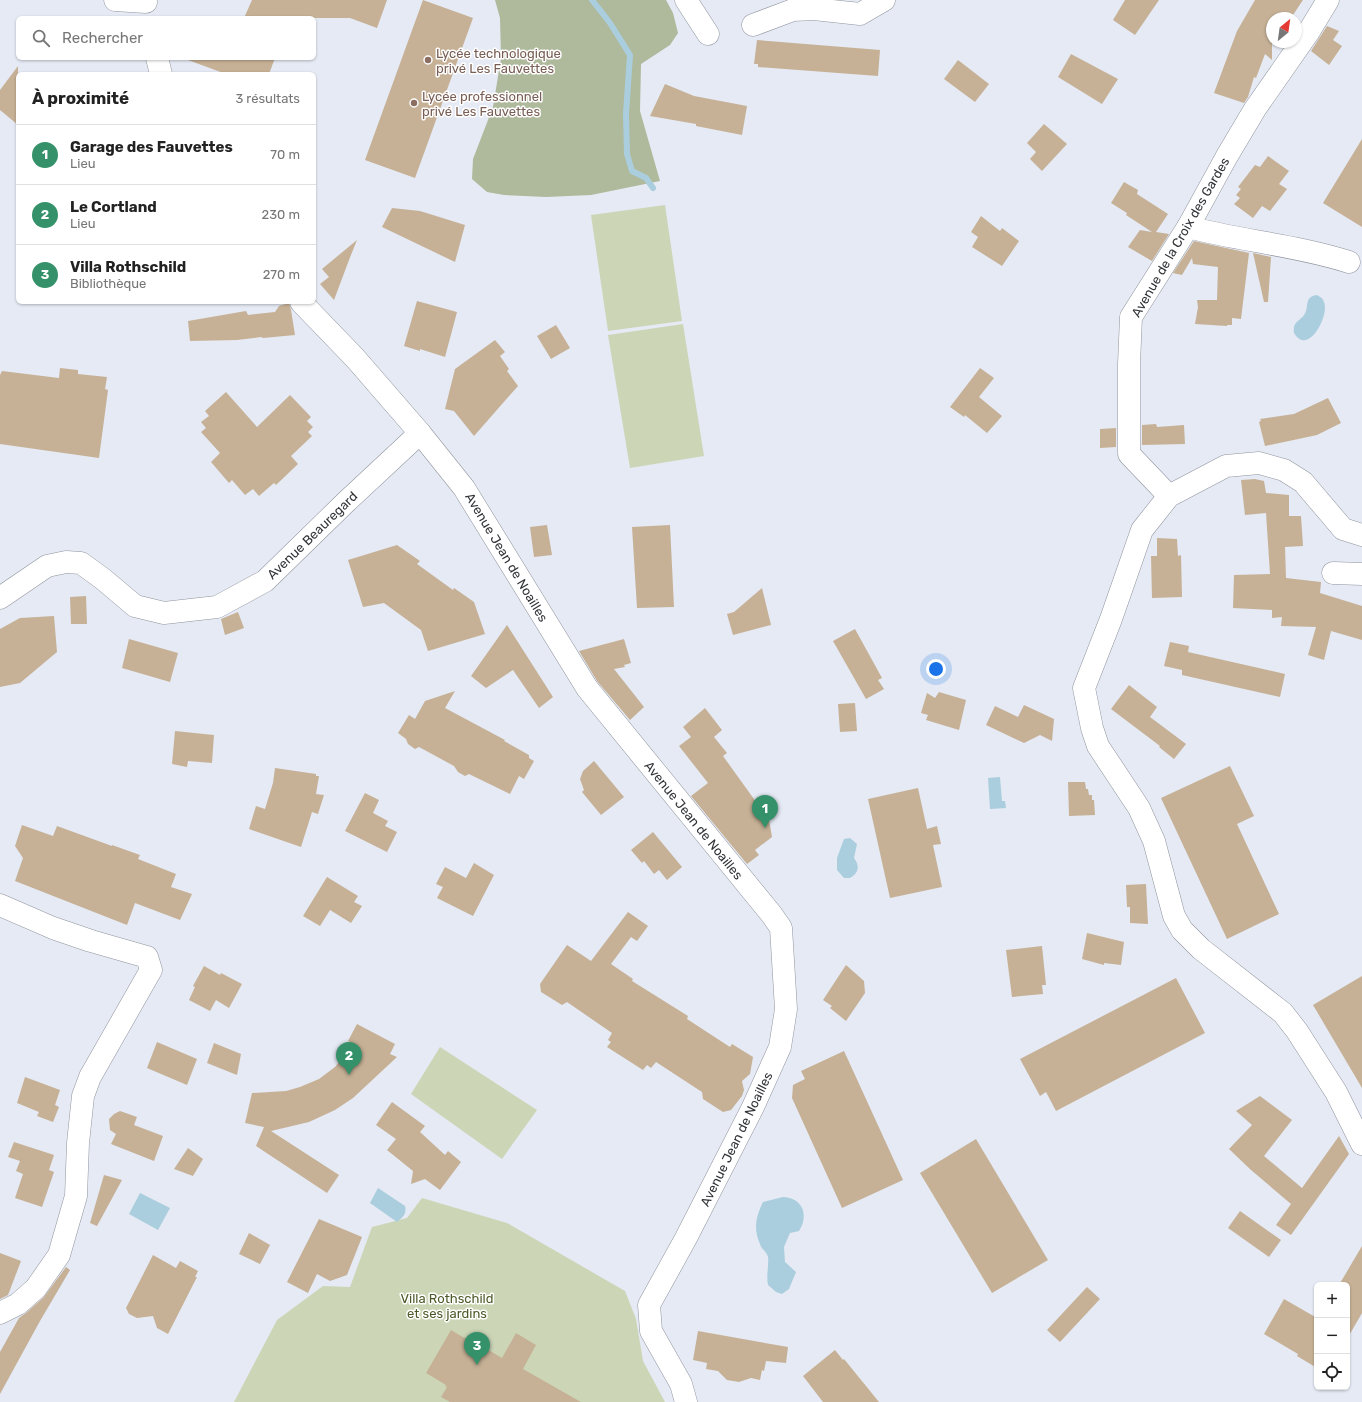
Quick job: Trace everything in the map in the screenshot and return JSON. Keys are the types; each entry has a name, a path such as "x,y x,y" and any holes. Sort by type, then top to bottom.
{"street":[{"path":"115,0 146,5"},
{"path":"686,0 708,34"},
{"path":"753,25 794,10 814,9 860,14 884,0"},
{"name":"Avenue de la Croix des Gardes","path":"1169,496 1129,454 1129,364 1131,317 1188,227 1255,109 1328,0"},
{"path":"158,60 160,72"},
{"path":"1188,227 1323,254 1349,262"},
{"name":"Avenue Jean de Noailles","path":"303,304 355,358 420,433 464,488 587,688 781,928 786,1009 780,1047 753,1107 686,1238 649,1305 651,1331 681,1384 686,1402"},
{"name":"Avenue Beauregard","path":"0,598 47,566 66,562 80,563 103,579 134,606 164,613 217,607 266,581 346,502 420,433"},
{"path":"1362,535 1343,529 1302,482 1284,470 1259,463 1226,466 1169,496 1142,530 1111,619 1084,688 1092,728 1098,746 1139,808 1154,841 1174,916 1182,930 1201,949 1283,1013 1297,1031 1336,1092 1362,1144"},
{"path":"1333,573 1362,574"},
{"path":"0,905 53,928 91,941 147,957 151,970 90,1077 83,1096 78,1143 76,1196 59,1255 36,1288 18,1304 0,1313"}],"green space":[{"path":"495,0 666,0 673,13 678,33 670,45 641,64 640,111 660,181 591,195 546,197 504,195 487,192 472,179 473,159 493,107 501,58 500,18"},
{"path":"665,205 682,321 608,331 591,215"},
{"path":"683,324 704,456 630,468 608,335"},
{"path":"440,1047 537,1110 502,1159 411,1094"},
{"name":"Villa Rothschild et ses jardins","path":"422,1198 507,1223 625,1291 636,1319 643,1361 665,1402 234,1402 277,1320 323,1286 350,1287 372,1227 407,1218"}],"water":[{"path":"1317,295 1323,300 1325,308 1321,324 1311,337 1305,340 1300,339 1294,333 1294,326 1306,312 1308,300"},
{"path":"1000,777 1002,801 1005,801 1006,808 990,809 988,778"},
{"path":"850,838 857,844 854,858 858,869 857,872 850,878 844,878 837,870 837,858 844,839"},
{"path":"378,1188 405,1206 404,1215 397,1222 370,1203"},
{"path":"140,1193 170,1208 158,1230 129,1214"},
{"path":"783,1197 795,1200 799,1204 804,1213 804,1219 799,1231 790,1233 784,1247 785,1262 796,1272 789,1289 782,1294 776,1292 768,1285 768,1257 758,1238 756,1223 763,1202"}],"building":[{"path":"252,0 387,0 377,28 350,18 316,18 316,16 245,16"},
{"path":"423,0 473,18 415,178 365,160"},
{"path":"1125,0 1159,0 1135,35 1113,20"},
{"path":"1255,0 1303,0 1295,12 1266,12 1266,48 1272,48 1272,60 1265,54 1256,78 1254,77 1248,97 1244,103 1214,93 1237,31"},
{"path":"1327,26 1339,31 1333,40 1342,46 1329,65 1311,51"},
{"path":"757,40 880,50 878,76 758,67 758,64 754,64"},
{"path":"1071,54 1118,79 1102,104 1058,77"},
{"path":"188,60 274,60 270,72 221,72"},
{"path":"958,60 989,84 975,102 944,79"},
{"path":"18,66 18,72 16,72 16,123 0,110 0,90"},
{"path":"665,84 694,96 747,106 742,135 696,126 696,124 650,116"},
{"path":"1044,124 1067,144 1042,171 1030,159 1036,152 1027,143"},
{"path":"1362,139 1362,227 1323,203"},
{"path":"1268,156 1289,171 1279,184 1287,189 1270,211 1262,206 1253,218 1234,204 1240,198 1236,195 1241,189 1238,187 1255,165 1260,167"},
{"path":"1124,182 1138,190 1137,194 1168,214 1156,232 1169,234 1152,261 1128,247 1140,230 1152,232 1111,203"},
{"path":"392,208 420,211 465,225 455,262 382,227"},
{"path":"981,216 1000,231 1002,228 1019,241 1002,266 972,247 978,237 971,232"},
{"path":"357,240 334,300 320,284 329,277 322,269"},
{"path":"1194,241 1249,253 1241,319 1232,318 1232,325 1195,324 1198,307 1197,300 1217,300 1218,267 1193,264 1192,258 1182,275 1173,273"},
{"path":"1253,253 1271,257 1268,302 1264,302"},
{"path":"417,301 457,312 445,357 420,349 420,351 404,346"},
{"path":"289,304 295,335 237,340 190,341 188,321 246,311 248,315 275,312 279,306"},
{"path":"556,325 570,348 551,359 537,336"},
{"path":"495,340 505,352 500,356 509,369 507,371 518,386 474,436 454,411 445,409 455,369"},
{"path":"60,368 78,370 78,374 107,377 105,389 108,390 99,458 0,444 0,375 2,371 59,378"},
{"path":"980,368 994,378 979,397 1002,416 987,433 965,415 964,417 950,407"},
{"path":"226,392 257,427 290,395 311,417 307,421 313,427 308,432 312,436 291,456 298,464 276,485 274,483 259,496 253,489 245,495 232,480 229,483 211,462 220,453 201,432 206,428 201,422 209,416 205,411"},
{"path":"1328,398 1341,423 1317,435 1265,446 1259,422 1261,421 1260,419 1294,414"},
{"path":"1156,424 1157,427 1184,425 1185,444 1142,445 1142,425"},
{"path":"1116,428 1116,447 1100,448 1100,429"},
{"path":"1255,479 1264,481 1266,493 1289,495 1289,516 1301,516 1303,546 1285,547 1286,578 1321,582 1320,593 1362,606 1362,640 1331,631 1324,660 1308,655 1316,627 1281,626 1282,617 1272,618 1272,610 1233,608 1234,575 1270,574 1266,513 1245,515 1241,480"},
{"path":"547,525 552,555 534,557 530,527"},
{"path":"670,525 674,607 637,608 632,527"},
{"path":"1157,538 1177,539 1178,556 1181,555 1182,597 1152,598 1151,556 1157,556"},
{"path":"397,545 420,561 417,564 453,590 454,588 474,602 485,634 428,651 421,630 384,603 363,607 348,560"},
{"path":"762,588 771,625 733,635 727,614 734,612"},
{"path":"86,596 87,624 71,624 70,597"},
{"path":"238,612 244,628 225,635 221,619"},
{"path":"54,616 57,652 20,683 0,687 0,629 20,618"},
{"path":"507,625 553,697 539,708 513,670 486,688 471,676"},
{"path":"855,629 882,678 878,680 884,689 866,699 833,641"},
{"path":"129,639 178,653 170,682 122,668"},
{"path":"624,639 631,663 624,665 625,667 614,669 644,707 630,720 597,681 579,651"},
{"path":"1170,642 1189,646 1188,652 1285,674 1280,697 1182,675 1182,670 1164,666"},
{"path":"1129,685 1157,707 1150,717 1186,744 1174,759 1159,747 1160,746 1111,709"},
{"path":"455,691 445,708 505,740 504,741 529,755 529,758 534,761 524,779 519,776 510,794 469,774 465,776 458,772 454,766 419,747 415,749 398,733 409,715 415,719 425,701"},
{"path":"939,692 966,700 959,730 926,720 928,715 921,713 927,693 935,698"},
{"path":"855,703 857,731 840,732 838,704"},
{"path":"1024,705 1054,719 1052,741 1040,735 1024,743 986,725 995,706 1018,717"},
{"path":"705,708 722,730 714,737 727,753 723,756 769,820 772,837 755,850 759,855 747,864 691,796 708,783 679,746 691,737 683,727"},
{"path":"175,731 214,735 212,763 188,761 187,767 172,764"},
{"path":"594,761 624,797 601,815 582,792 584,790 580,779 583,771"},
{"path":"1230,766 1254,816 1237,824 1279,914 1227,939 1161,798"},
{"path":"275,768 316,774 316,776 319,776 316,794 324,795 318,814 312,812 301,847 249,829 256,806 265,809 273,783"},
{"path":"1068,782 1085,782 1089,795 1092,795 1092,800 1094,800 1095,815 1069,816"},
{"path":"918,788 927,829 937,826 941,844 933,845 942,887 890,898 868,799"},
{"path":"365,793 379,800 373,813 388,821 385,826 397,832 387,852 345,831"},
{"path":"22,825 53,836 57,826 140,855 138,859 176,874 171,887 192,894 180,920 135,903 127,925 15,881 23,858 15,846"},
{"path":"653,832 682,867 667,880 659,870 654,874 644,861 642,863 631,850"},
{"path":"474,863 494,875 473,916 437,898 443,887 436,884 445,867 466,878"},
{"path":"327,877 358,896 354,902 362,906 351,923 330,910 320,926 303,916"},
{"path":"1146,884 1148,924 1130,923 1130,907 1127,907 1126,885"},
{"path":"628,912 648,926 637,941 631,937 611,964 633,979 632,981 688,1016 687,1019 730,1047 732,1044 753,1057 750,1074 742,1081 744,1090 742,1096 731,1110 723,1112 703,1099 702,1092 656,1062 651,1068 647,1065 643,1070 607,1047 611,1042 608,1040 612,1033 567,1002 562,1005 541,992 540,984 567,945 591,961"},
{"path":"1087,933 1124,942 1121,965 1104,963 1104,965 1082,959"},
{"path":"1042,946 1046,985 1042,985 1043,994 1012,997 1006,950"},
{"path":"846,965 864,981 865,993 846,1021 830,1008 832,1006 823,1000"},
{"path":"204,966 220,975 221,973 242,984 229,1008 216,1000 210,1011 189,1000 195,987 193,986"},
{"path":"1362,976 1362,1088 1313,1005"},
{"path":"1176,978 1205,1033 1056,1111 1046,1092 1040,1096 1020,1059"},
{"path":"357,1024 395,1044 390,1054 397,1057 353,1098 335,1110 309,1122 271,1131 339,1175 327,1193 256,1146 264,1127 245,1123 252,1093 286,1091 319,1079 335,1067 354,1044 348,1041"},
{"path":"157,1042 197,1059 187,1085 147,1068"},
{"path":"214,1043 241,1054 237,1075 207,1063"},
{"path":"844,1051 903,1180 842,1208 792,1098 793,1085 805,1079 801,1071"},
{"path":"25,1077 60,1090 55,1105 59,1107 53,1122 37,1116 39,1112 17,1103"},
{"path":"1260,1096 1292,1120 1264,1156 1302,1188 1339,1136 1349,1154 1291,1235 1276,1225 1291,1204 1229,1149 1252,1125 1236,1111"},
{"path":"392,1102 425,1126 420,1132 445,1155 448,1151 461,1162 440,1190 425,1179 411,1184 413,1171 387,1150 396,1139 376,1125"},
{"path":"120,1111 137,1117 134,1125 163,1136 154,1161 111,1144 116,1134 110,1130 109,1119"},
{"path":"976,1139 1048,1260 992,1293 920,1173"},
{"path":"14,1142 54,1155 49,1170 54,1172 42,1207 15,1198 23,1174 16,1171 20,1161 8,1157"},
{"path":"188,1148 203,1159 193,1176 174,1169"},
{"path":"104,1175 122,1180 97,1226 90,1223"},
{"path":"1240,1211 1281,1240 1269,1257 1228,1228"},
{"path":"319,1219 362,1237 347,1275 330,1281 317,1274 308,1293 287,1282"},
{"path":"249,1233 270,1245 260,1264 239,1254"},
{"path":"1362,1246 1362,1313 1350,1334 1350,1282 1341,1282"},
{"path":"0,1253 21,1261 8,1295 0,1299"},
{"path":"153,1255 176,1268 180,1261 198,1271 195,1277 197,1277 168,1334 157,1328 153,1316 137,1318 129,1314 126,1308"},
{"path":"66,1267 70,1270 0,1394 0,1352 19,1318 44,1297"},
{"path":"1087,1287 1100,1299 1060,1342 1047,1330"},
{"path":"1284,1299 1314,1316 1314,1366 1297,1356 1298,1354 1264,1334"},
{"path":"451,1330 471,1342 472,1340 502,1358 516,1333 536,1345 523,1369 581,1402 450,1402 441,1397 447,1387 445,1386 446,1385 426,1373"},
{"path":"698,1331 788,1347 786,1363 766,1361 760,1380 751,1378 739,1382 727,1380 718,1371 706,1369 707,1363 693,1360"},
{"path":"835,1350 879,1402 823,1402 803,1376"}],"waterway":[{"path":"592,0 610,23 630,55 626,114 627,154 632,171 646,178 653,188"}],"place":[{"name":"Lycée technologique privé Les Fauvettes","path":"428,60"},
{"name":"Lycée professionnel privé Les Fauvettes","path":"414,103"},
{"name":"Garage des Fauvettes","path":"765,828"},
{"name":"Le Cortland","path":"349,1075"},
{"name":"Villa Rothschild","path":"477,1365"}]}
